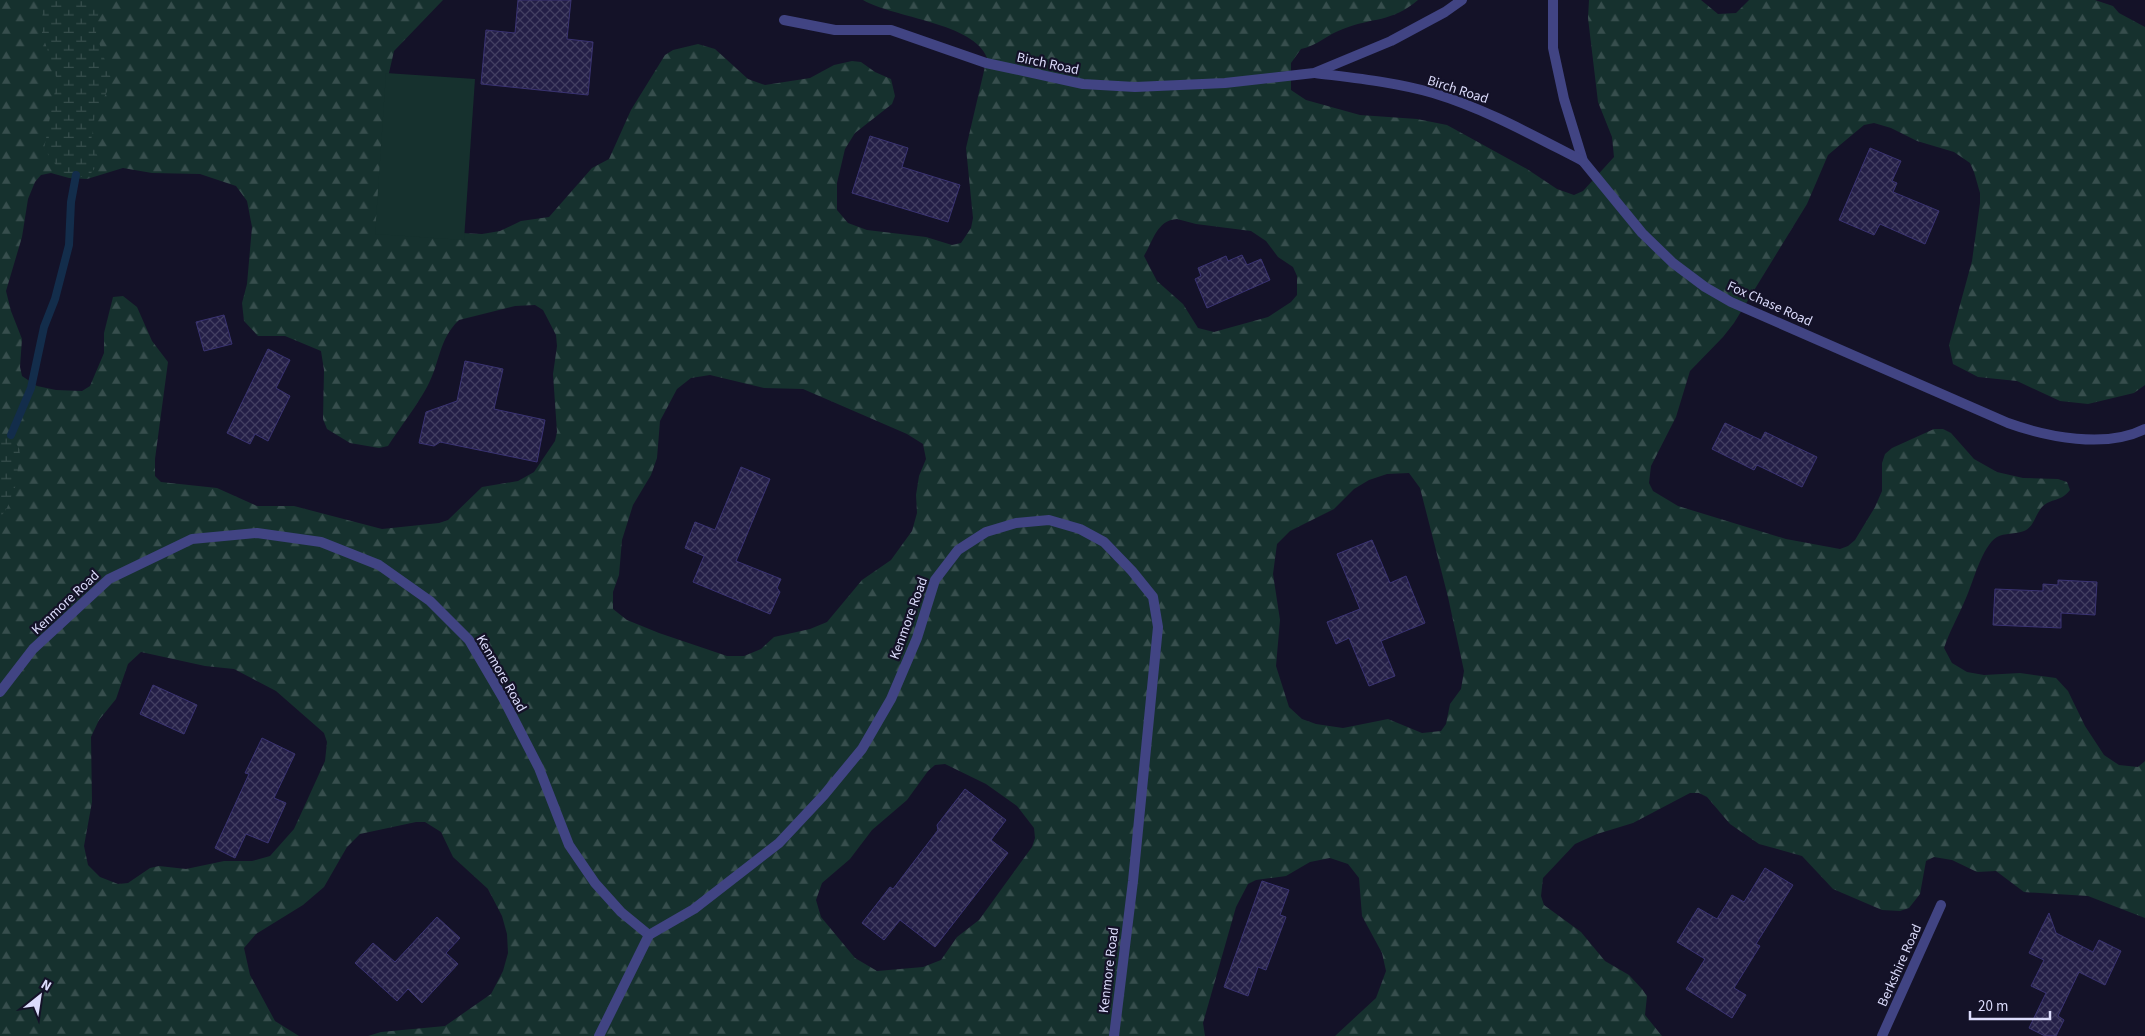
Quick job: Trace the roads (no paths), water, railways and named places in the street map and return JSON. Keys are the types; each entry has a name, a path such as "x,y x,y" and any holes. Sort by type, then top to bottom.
{"street":[{"name":"Birch Road","path":"1314,73 1392,41 1446,12 1462,0"},
{"name":"Fox Chase Road","path":"1553,0 1554,48 1564,99 1583,161 1642,233 1673,263 1705,288 1731,302 2008,423 2036,433 2068,439 2116,437 2137,433 2145,429"},
{"name":"Birch Road","path":"784,20 835,30 891,30 986,63 1083,84 1135,87 1207,84 1314,73 1376,81 1432,93 1484,111 1583,161"},
{"name":"Kenmore Road","path":"0,692 33,649 109,579 192,539 257,533 321,542 379,565 430,601 469,640 503,698 538,768 569,844 594,882 621,912 649,935 694,909 778,843 824,795 862,749 891,698 917,638 935,580 958,550 986,532 1016,523 1049,520 1080,529 1104,542 1132,571 1153,597 1158,627 1133,881 1114,1036"},
{"name":"Berkshire Road","path":"1882,1036 1941,905"},
{"path":"599,1036 649,935"}],"waterway":[{"path":"11,435 31,388 44,327 55,299 69,245 71,202 76,175"}]}
